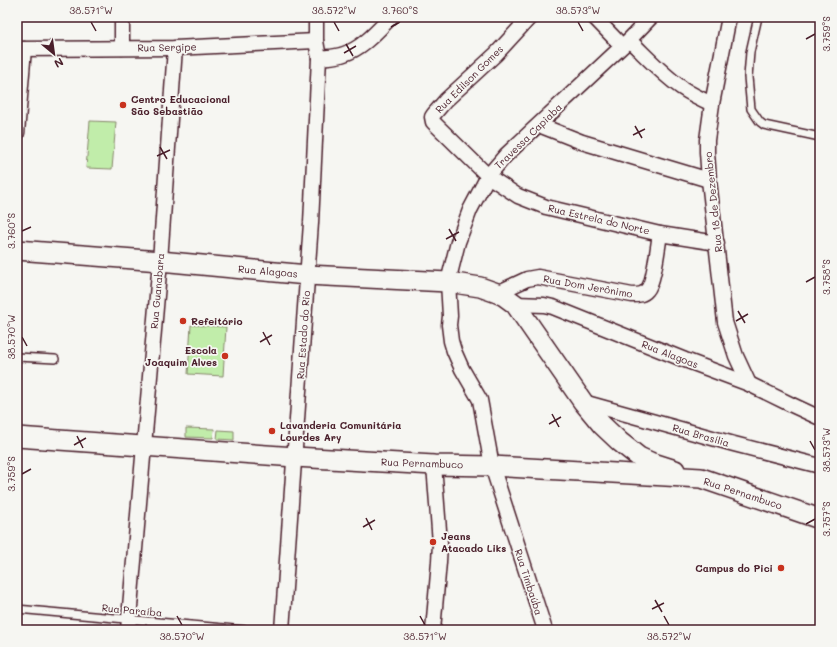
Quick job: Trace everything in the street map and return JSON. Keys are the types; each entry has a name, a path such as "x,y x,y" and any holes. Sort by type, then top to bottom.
{"street":[{"path":"122,17 122,48"},
{"name":"Rua Estado do Rio","path":"282,630 311,223 319,58 316,41 316,17"},
{"path":"319,58 344,54 356,48 370,38 391,17"},
{"name":"Rua Edilson Gomes","path":"488,176 432,121 432,117 446,100 496,54 530,17"},
{"path":"594,17 681,87 712,104"},
{"name":"Travessa Capiaba","path":"492,466 480,400 462,369 454,351 449,325 450,316 448,282 464,225 470,210 488,176 506,155 626,43 651,17"},
{"name":"Rua 18 de Dezembro","path":"729,17 712,104 707,140 709,180 725,322 736,356 750,384"},
{"name":"Rua Sergipe","path":"20,49 175,48 316,41"},
{"name":"Rua Guanabara","path":"128,625 160,261 175,48"},
{"path":"17,133 20,49"},
{"path":"539,125 582,142 709,180"},
{"name":"Rua Estrela do Norte","path":"488,176 518,196 546,207 660,234 716,243"},
{"name":"Rua Dom Jerônimo","path":"497,293 527,279 538,277 632,295 640,295 646,292 651,284 660,234"},
{"name":"Rua Alagoas","path":"17,250 160,261 307,275 448,282 480,287 497,293 516,304 583,402 620,442 643,459 701,478"},
{"name":"Rua Alagoas","path":"516,304 538,304 553,307 685,360 750,384 820,418"},
{"name":"Rua Brasília","path":"583,402 820,466"},
{"name":"Rua Pernambuco","path":"17,437 295,457 701,478 820,519"},
{"path":"609,473 618,464 621,451 620,442"},
{"path":"433,630 440,543 434,465"},
{"name":"Rua Timbaúba","path":"492,466 545,630"}],"lane":[{"path":"758,17 750,52 748,70 751,109 760,122 764,125 820,138"},
{"path":"17,356 55,359"},
{"name":"Rua Paraíba","path":"17,609 128,625 245,630"}],"green space":[{"path":"90,121 116,122 112,169 86,168"},
{"path":"191,325 226,327 223,376 188,374"},
{"path":"186,428 214,429 213,438 186,437"},
{"path":"218,430 234,431 234,440 217,439"}],"place":[{"name":"Centro Educacional São Sebastião","path":"123,105"},
{"name":"Refeitório","path":"183,321"},
{"name":"Escola Joaquim Alves","path":"225,356"},
{"name":"Lavanderia Comunitária Lourdes Ary","path":"272,431"},
{"name":"Jeans Atacado Liks","path":"433,542"},
{"name":"Campus do Pici","path":"781,568"}]}
